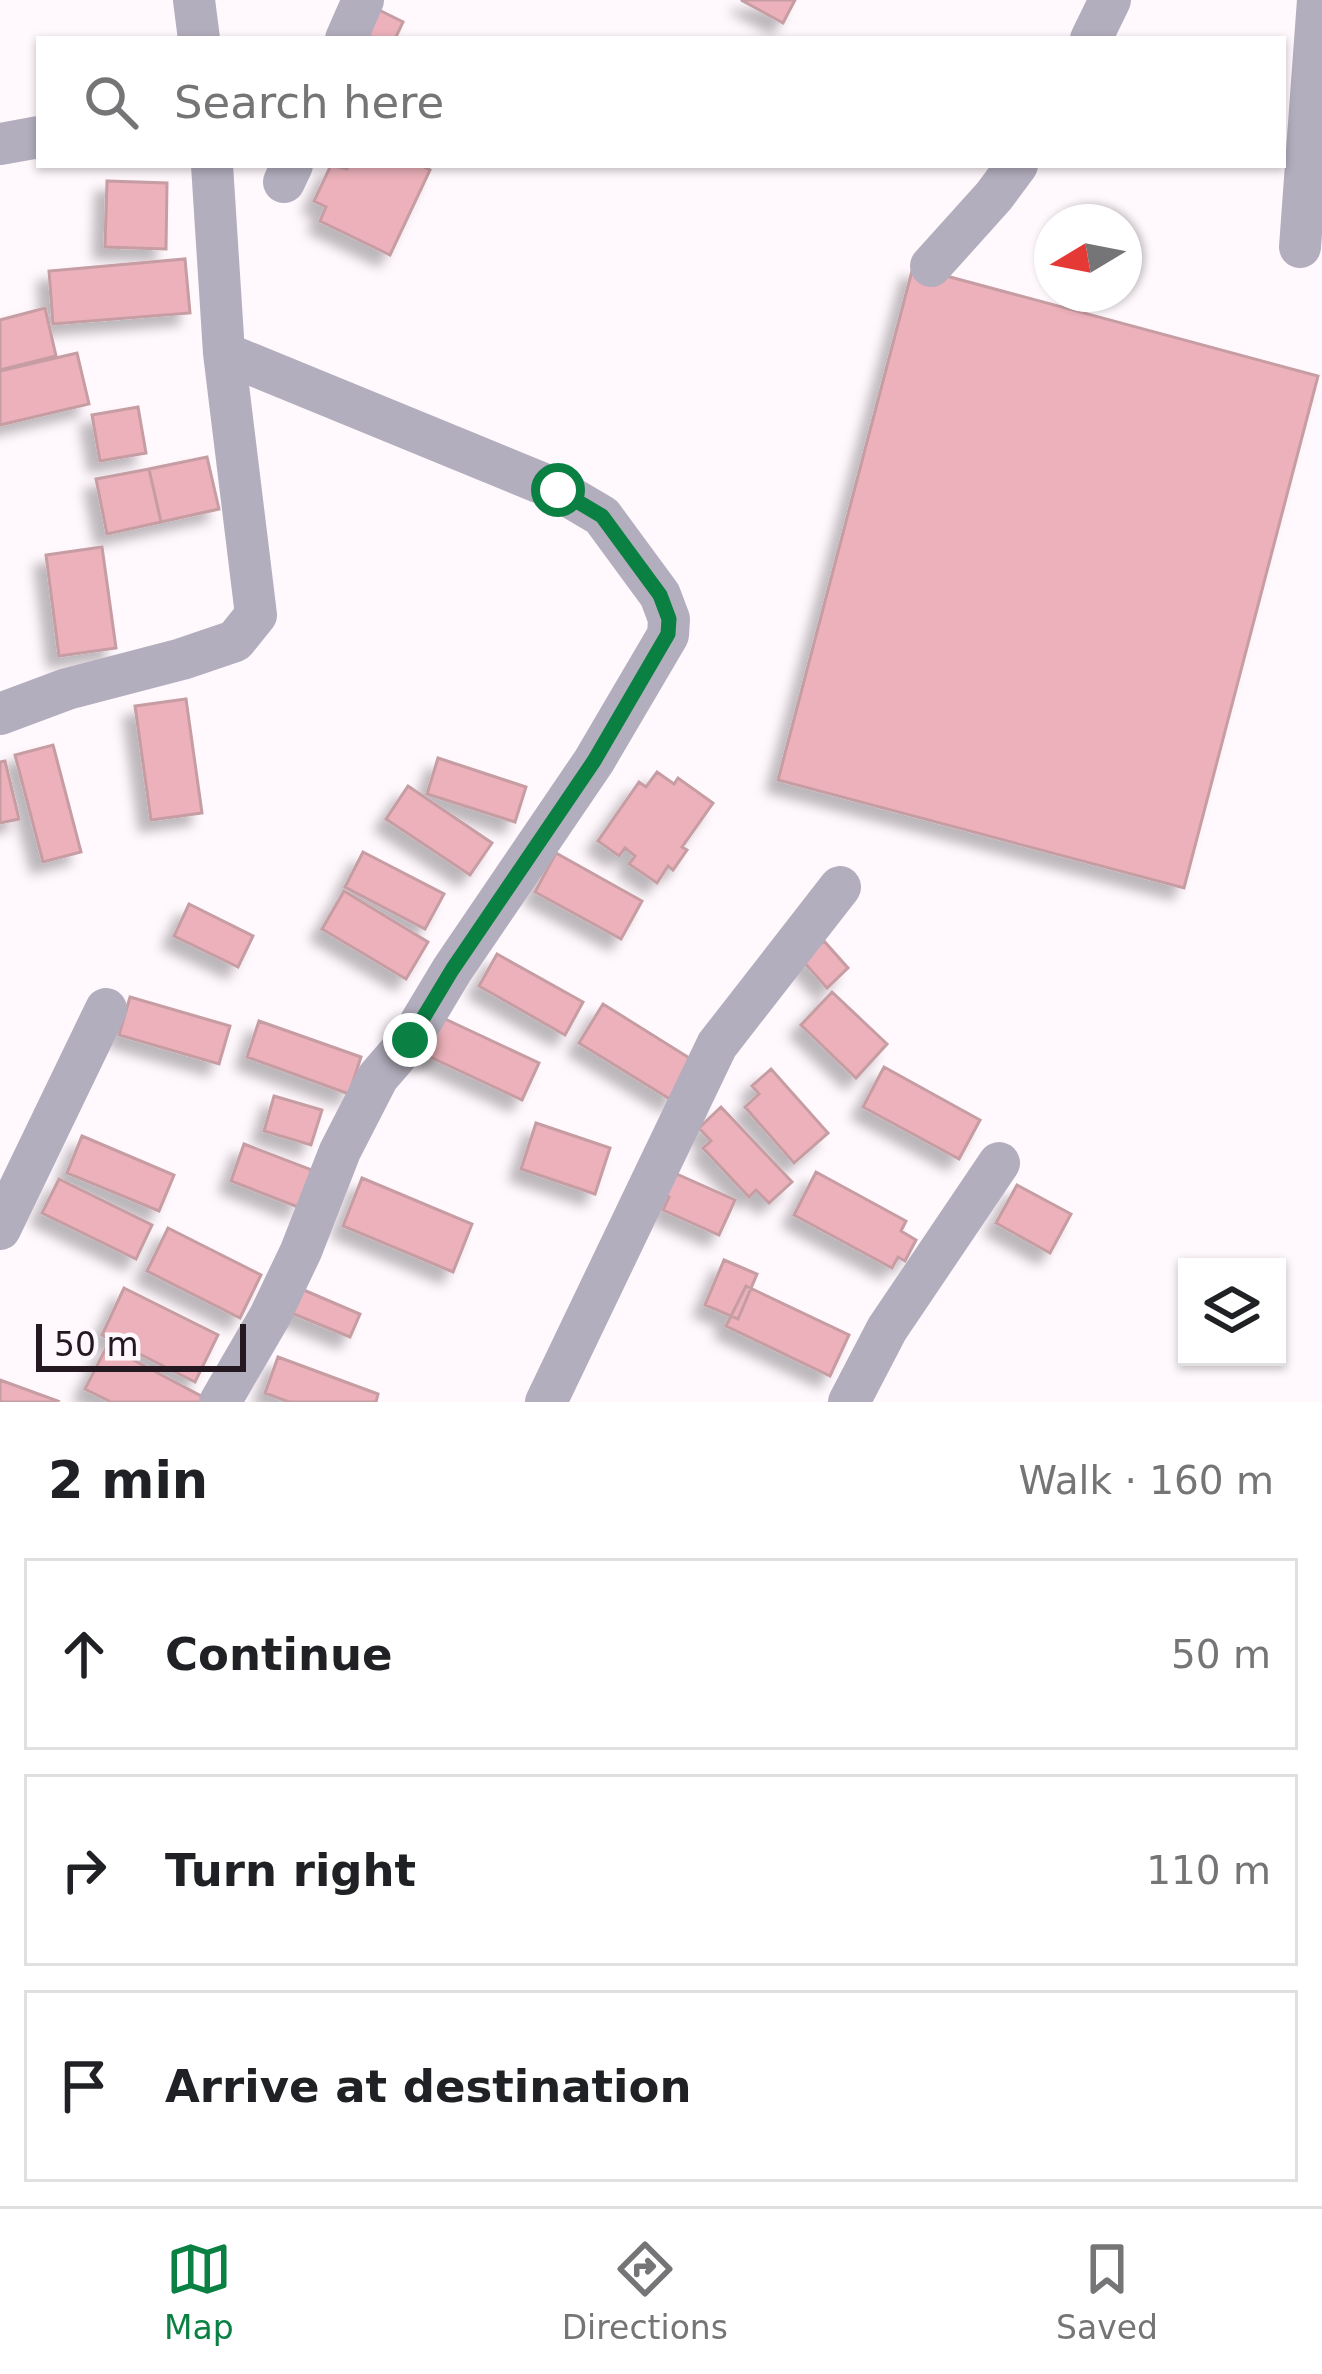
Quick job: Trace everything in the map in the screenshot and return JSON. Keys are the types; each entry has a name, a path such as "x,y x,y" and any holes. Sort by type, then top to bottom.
{"street":[{"path":"194,0 199,36"},
{"path":"347,36 363,0"},
{"path":"1092,36 1110,0"},
{"path":"1300,247 1318,0"},
{"path":"0,144 36,138"},
{"path":"0,714 67,689 235,641 256,615 224,353 212,168"},
{"path":"931,266 1014,168"},
{"path":"220,1402 302,1251 340,1151 378,1077 410,1040 594,761 668,634 669,619 660,595 602,516 558,490 224,353"},
{"path":"546,1402 717,1046 841,887"},
{"path":"0,1229 106,1009"},
{"path":"849,1402 887,1329 999,1162"}],"building":[{"path":"741,0 795,0 783,23"},
{"path":"377,9 403,22 396,36 365,34"},
{"path":"330,168 430,170 390,255 320,221 326,207 314,201"},
{"path":"107,181 167,183 166,249 105,247"},
{"path":"185,259 190,313 53,324 49,271"},
{"path":"913,267 1034,300 1034,312 1080,312 1318,376 1184,888 778,780"},
{"path":"45,308 56,356 0,370 0,320"},
{"path":"77,353 89,404 0,425 0,371"},
{"path":"138,407 146,453 100,461 92,415"},
{"path":"207,457 219,509 161,522 149,469"},
{"path":"149,469 161,522 107,534 96,479"},
{"path":"102,547 116,648 59,656 46,555"},
{"path":"186,699 202,813 151,820 135,706"},
{"path":"53,745 81,852 43,862 15,755"},
{"path":"438,758 526,787 515,822 427,794"},
{"path":"5,761 19,819 0,823 0,762"},
{"path":"657,772 674,784 678,778 713,803 682,847 687,850 673,870 668,866 657,883 629,864 635,856 625,848 619,856 598,841 639,782 646,787"},
{"path":"408,786 492,843 470,875 386,819"},
{"path":"363,852 444,894 425,929 345,887"},
{"path":"556,853 642,901 621,939 535,892"},
{"path":"344,891 428,942 406,979 322,929"},
{"path":"189,904 253,936 238,967 174,936"},
{"path":"824,941 848,968 827,988 802,960"},
{"path":"497,954 583,1002 565,1035 479,986"},
{"path":"832,992 887,1044 856,1078 801,1025"},
{"path":"130,997 230,1026 219,1064 119,1035"},
{"path":"603,1004 691,1059 673,1101 579,1043"},
{"path":"443,1018 539,1063 522,1100 426,1055"},
{"path":"259,1021 361,1057 349,1094 247,1057"},
{"path":"884,1067 980,1120 959,1159 863,1107"},
{"path":"771,1069 828,1133 794,1163 745,1107 759,1094 752,1086"},
{"path":"274,1096 322,1110 311,1145 264,1131"},
{"path":"721,1107 792,1182 769,1203 756,1190 749,1197 703,1148 711,1141 699,1128"},
{"path":"536,1123 610,1148 595,1194 521,1169"},
{"path":"82,1136 174,1175 159,1211 67,1173"},
{"path":"244,1144 312,1170 298,1207 231,1181"},
{"path":"670,1171 735,1200 719,1235 663,1210 669,1197 660,1193"},
{"path":"816,1172 906,1221 901,1231 916,1240 905,1261 898,1257 892,1268 794,1215"},
{"path":"362,1178 472,1224 453,1272 343,1226"},
{"path":"59,1179 152,1225 136,1259 42,1213"},
{"path":"1017,1185 1071,1214 1050,1253 996,1223"},
{"path":"168,1228 261,1275 240,1318 147,1271"},
{"path":"724,1260 757,1274 738,1319 705,1305"},
{"path":"746,1286 849,1335 830,1376 726,1326"},
{"path":"124,1288 218,1335 195,1382 102,1335"},
{"path":"299,1288 360,1314 350,1337 289,1312"},
{"path":"107,1346 203,1397 201,1402 111,1402 85,1389"},
{"path":"278,1357 378,1394 376,1402 289,1402 265,1393"},
{"path":"0,1380 58,1401 0,1402"}],"route":[{"path":"410,1040 594,761 668,634 669,619 660,595 602,516 558,490"}]}
